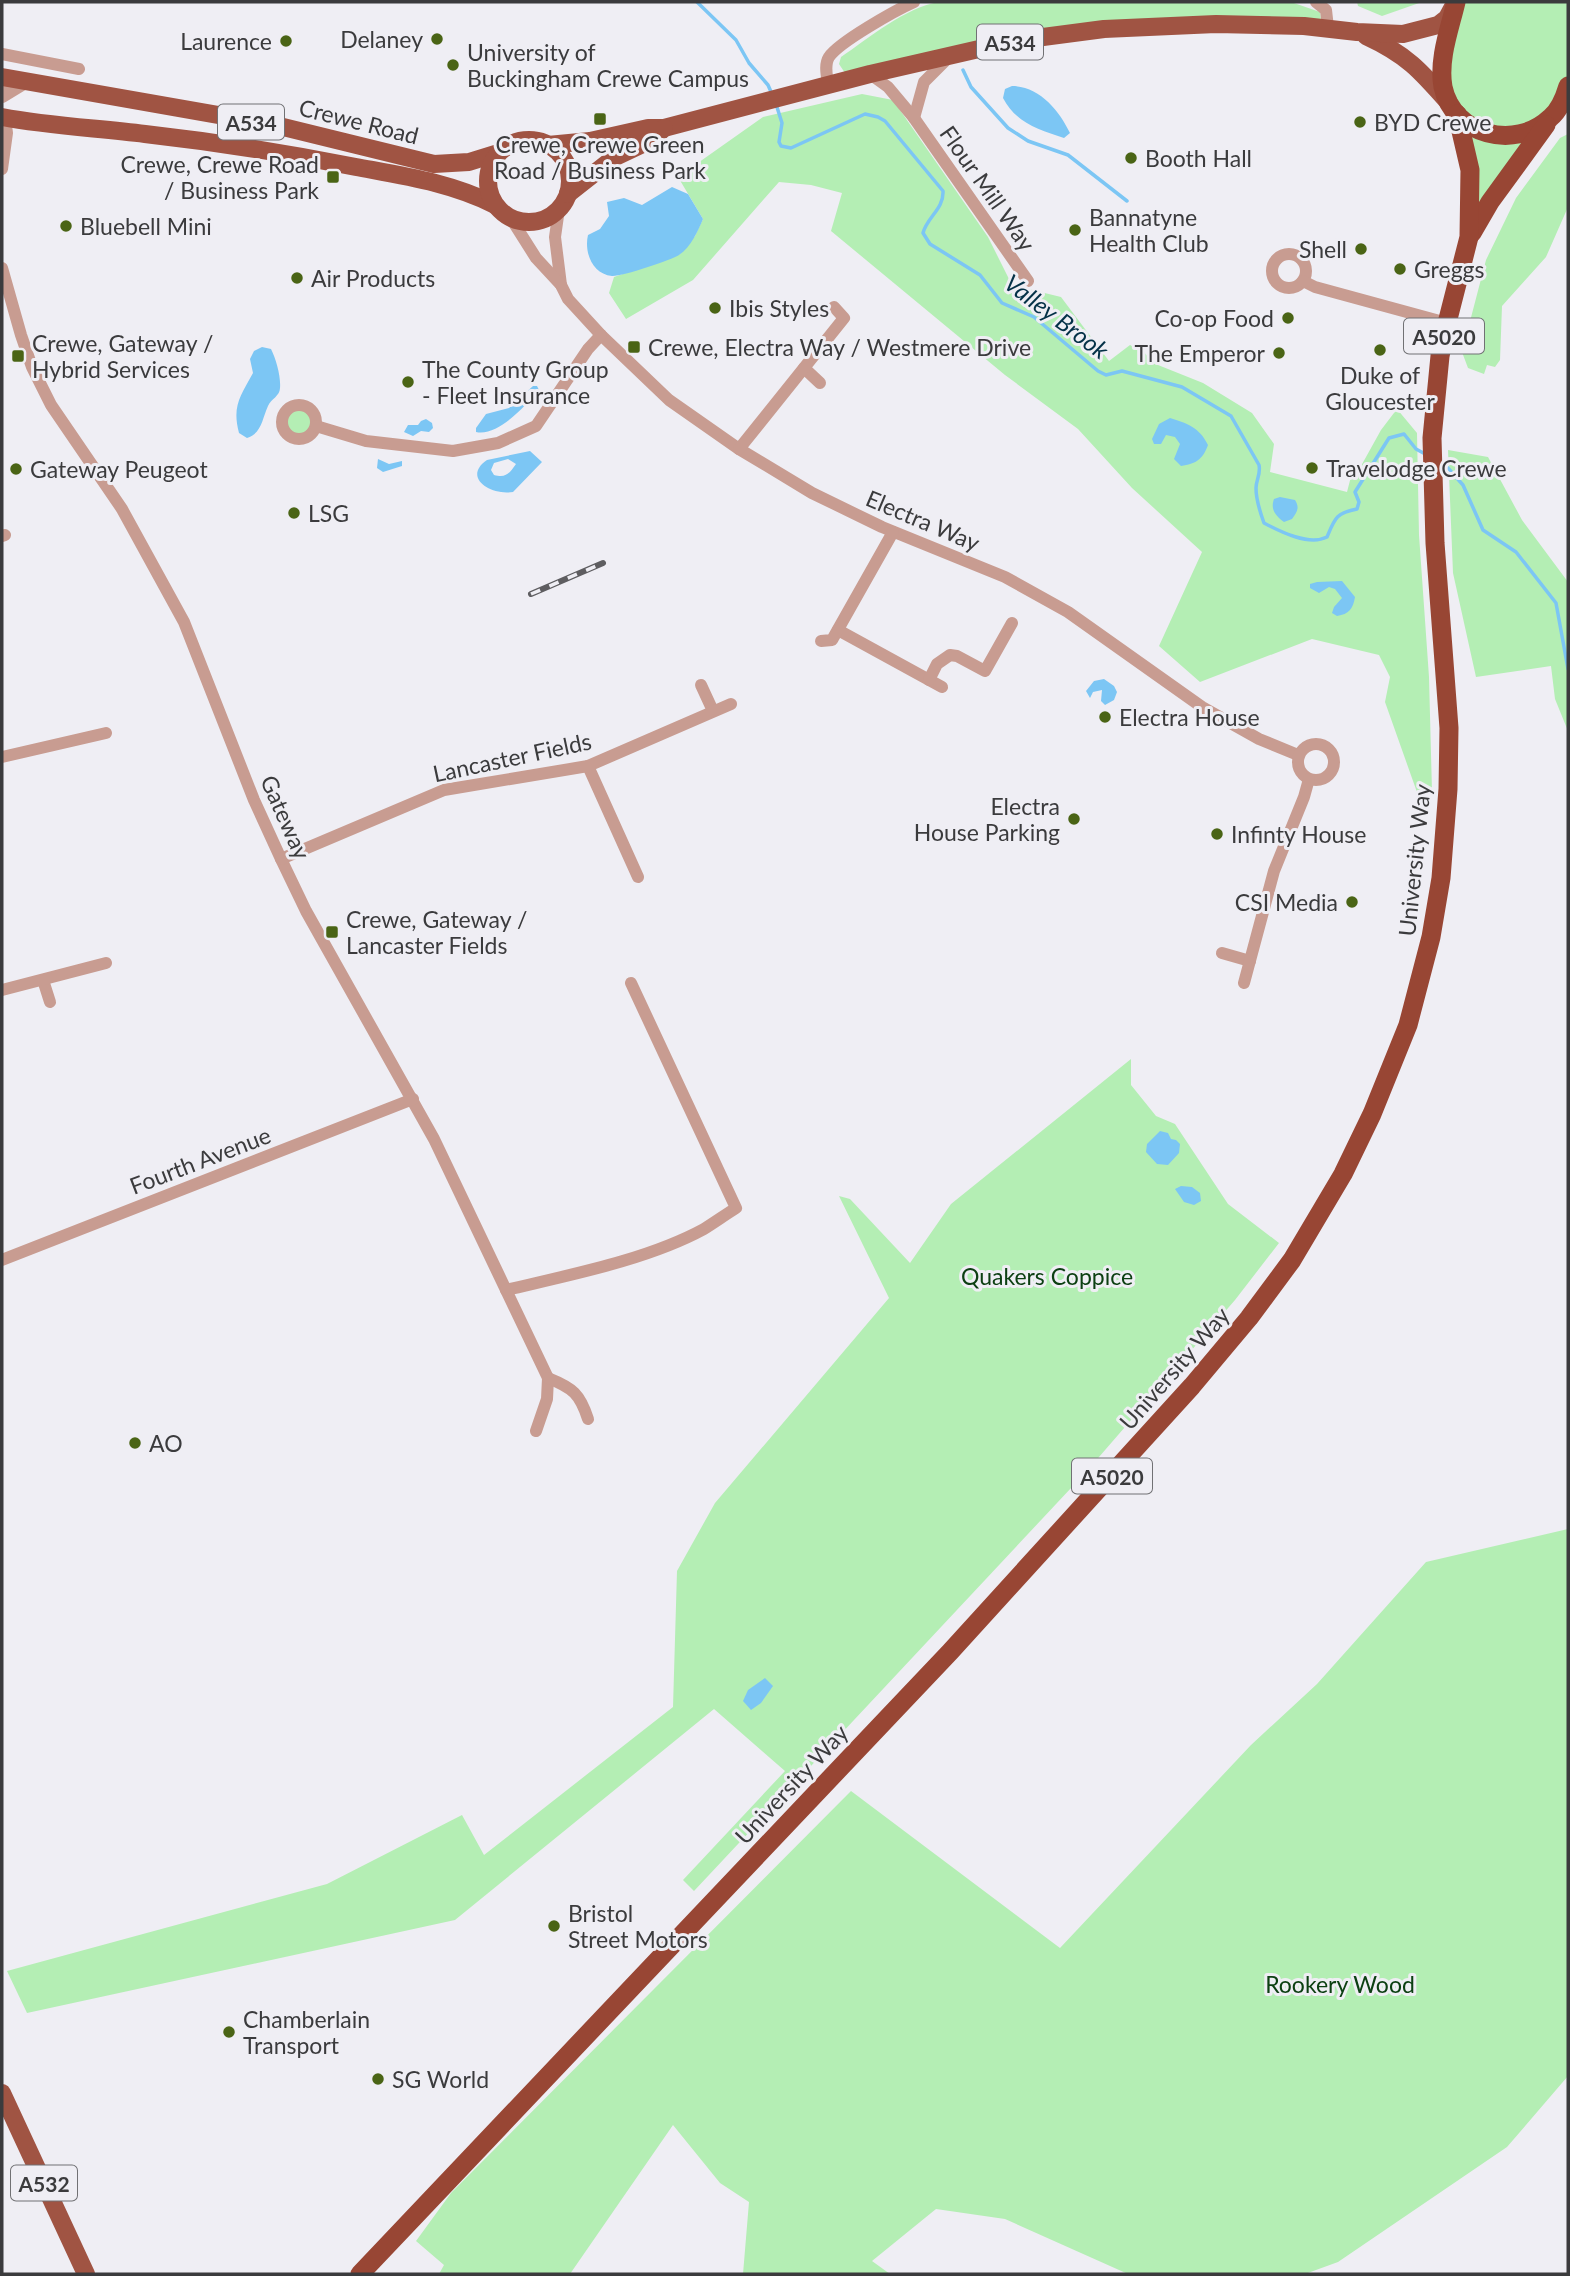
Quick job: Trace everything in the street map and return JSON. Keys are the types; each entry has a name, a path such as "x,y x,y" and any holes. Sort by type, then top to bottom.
{"highway":[{"name":"University Way","path":"360,2274 931,1671 1117,1470 1235,1336 1265,1298 1315,1224 1362,1134 1408,1025 1425,966 1437,912 1447,803 1448,728 1432,477 1432,438 1436,387 1447,323 1469,237 1471,170 1454,110 1444,90 1442,69 1456,2"},
{"name":"University Way","path":"1469,237 1490,202 1551,118 1568,86"},
{"path":"1454,110 1473,128 1504,136 1531,131 1551,118"}],"main road":[{"name":"A534","path":"498,153 506,146 522,141 548,145 590,141 648,128 664,128 870,74 1063,34 1149,25 1240,24 1403,34 1429,28 1447,18 1456,2"},
{"name":"A534","path":"1357,32 1409,60 1454,110"},
{"name":"Crewe Road","path":"2,77 275,125 433,164 469,162 498,153"},
{"name":"Crewe Road","path":"3,116 94,130 215,142 307,157 451,187 495,205"},
{"name":"A534","path":"495,205 519,221 538,222 546,219 615,157 653,139 664,128"},
{"path":"548,145 562,155 569,168 570,182 564,202"},
{"path":"495,205 488,182 490,169 498,153"},
{"name":"A532","path":"2,2093 86,2274"}],"street":[{"path":"828,84 827,68 832,53 875,22 914,2"},
{"path":"1316,2 1326,10 1328,28"},
{"path":"2,54 79,69"},
{"name":"Flour Mill Way","path":"914,118 918,97 927,76 953,55"},
{"name":"Flour Mill Way","path":"870,74 888,87 914,118 1028,282"},
{"path":"2,95 25,81"},
{"path":"2,169 7,133 3,116"},
{"name":"Electra Way","path":"564,202 555,237 562,285 568,299 601,335 669,400 738,449 812,493 893,532 1015,583 1068,612 1202,708 1259,739 1298,755"},
{"name":"Electra Way","path":"510,217 536,258 562,285"},
{"name":"Gateway","path":"2,268 32,367 51,405 122,509 184,622 254,800 306,911 413,1099 548,1378"},
{"path":"1303,281 1315,287 1447,323"},
{"path":"738,449 844,318 834,307"},
{"path":"316,426 366,441 453,451 498,443 536,426 588,349 601,335"},
{"path":"804,368 820,383"},
{"path":"821,641 832,640 893,532"},
{"path":"929,680 937,664 950,655 985,671 1012,623"},
{"path":"838,630 942,687"},
{"path":"701,685 713,711"},
{"name":"Lancaster Fields","path":"281,859 444,790 587,766 732,704"},
{"path":"2,757 106,733"},
{"path":"1322,744 1333,754 1333,768 1323,779 1309,779 1298,769 1298,755 1308,745 1322,744"},
{"path":"587,766 638,877"},
{"path":"1244,984 1274,871 1309,779"},
{"path":"1222,953 1250,961"},
{"path":"2,990 106,962"},
{"path":"43,980 50,1002"},
{"path":"506,1290 573,1274 656,1249 703,1229 736,1208 631,983"},
{"name":"Fourth Avenue","path":"2,1260 413,1099"},
{"path":"536,1432 547,1399 548,1378 573,1391 582,1401 588,1419"}],"green space":[{"path":"939,2 1291,2 1320,12 1321,20 1183,17 845,73 839,64 841,57 901,17"},
{"path":"1357,2 1422,2 1382,16 1358,6"},
{"path":"1456,2 1568,2 1568,86 1469,234 1471,190 1441,64"},
{"path":"862,94 893,100 988,237 1012,285 1061,297 1109,361 1130,345 1144,352 1153,363 1203,383 1252,413 1274,444 1270,472 1347,492 1354,465 1361,466 1381,430 1397,409 1417,433 1419,535 1429,677 1432,792 1418,795 1385,702 1390,677 1379,655 1312,639 1200,682 1159,646 1202,552 1132,488 1078,429 1005,375 831,231 842,193 811,185 779,182 693,280 626,319 609,293 614,277 680,254 695,236 703,219 678,177 763,117"},
{"path":"1568,134 1568,207 1546,257 1502,306 1500,360 1495,367 1487,365 1484,374 1468,368 1462,352 1486,260 1516,198 1560,138"},
{"path":"299,405 311,410 316,422 311,434 299,439 287,434 282,422 287,410"},
{"path":"1448,450 1488,457 1522,520 1568,582 1568,731 1555,699 1551,666 1476,677 1453,573"},
{"name":"Quakers Coppice","path":"1131,1059 1131,1085 1156,1116 1175,1124 1228,1204 1279,1243 1235,1300 1086,1472 694,1891 683,1880 785,1771 714,1709 455,1920 27,2013 7,1971 327,1884 462,1815 484,1855 673,1707 677,1571 715,1503 889,1298 839,1196 850,1199 910,1263 951,1204"},
{"name":"Rookery Wood","path":"1568,1529 1568,2076 1507,2147 1338,2262 1305,2274 1128,2274 1005,2219 936,2209 872,2261 890,2274 743,2274 749,2202 720,2183 673,2125 570,2274 439,2274 444,2265 416,2241 451,2193 851,1791 1060,1948 1251,1745 1317,1684 1426,1562"}],"water":[{"path":"1012,86 1031,90 1047,101 1070,133 1064,138 1021,120 1003,98 1005,89"},
{"path":"672,187 688,194 703,219 687,248 679,255 625,274 612,276 599,271 591,261 587,242 588,235 600,229 609,216 607,202 624,198 642,205"},
{"path":"262,347 271,349 273,353 279,373 280,391 268,406 259,429 247,438 239,433 237,408 253,373 250,359 254,351"},
{"path":"533,386 537,386 539,390 511,418 493,430 476,432 486,414 509,408"},
{"path":"1170,418 1192,427 1205,439 1208,445 1206,450 1195,462 1181,466 1174,459 1180,444 1175,437 1166,435 1161,444 1154,444 1152,439 1159,424"},
{"path":"426,419 432,423 433,428 429,432 421,431 413,436 404,432 408,425 418,425"},
{"path":"530,451 542,462 513,492 504,492 488,488 478,479 480,466 487,460","holes":["508,459 516,464 504,475 494,475 491,470 494,463"]},
{"path":"378,459 389,464 402,461 402,466 383,472 377,468"},
{"path":"1280,497 1295,500 1297,505 1292,519 1284,522 1273,510 1274,499"},
{"path":"1342,581 1355,597 1350,610 1337,616 1332,613 1342,598 1335,589 1329,587 1319,593 1310,588 1310,584"},
{"path":"1104,679 1114,686 1117,692 1114,700 1105,705 1101,701 1102,690 1093,692 1090,698 1086,691 1094,681"},
{"path":"1160,1131 1168,1133 1171,1139 1180,1144 1179,1153 1168,1165 1157,1164 1146,1152 1147,1144"},
{"path":"1181,1186 1192,1187 1200,1193 1201,1201 1194,1205 1184,1202 1175,1189"},
{"path":"765,1678 773,1686 761,1703 751,1710 743,1701 748,1690"}],"waterway":[{"name":"Valley Brook","path":"697,2 736,40 772,94"},
{"path":"963,70 971,87 1008,128 1028,141 1068,155 1127,201"},
{"name":"Valley Brook","path":"776,104 782,123 779,142 781,146 791,148 865,114 885,121 943,191 941,203 923,233 930,244 980,275 1002,303 1034,317 1098,371 1106,375 1122,371 1182,387 1231,416 1259,465 1256,492 1264,523 1304,539 1327,537 1337,517 1357,509 1359,502 1355,492 1389,438 1404,434 1416,449 1427,455"},
{"name":"Valley Brook","path":"1440,462 1463,485 1483,530 1516,552 1556,603 1568,669"}],"railway":[{"path":"531,594 603,563"}],"place":[{"name":"Delaney","path":"437,39"},
{"name":"Laurence","path":"286,41"},
{"name":"University of Buckingham Crewe Campus","path":"453,65"},
{"name":"Crewe, Crewe Green Road / Business Park","path":"600,119"},
{"name":"BYD Crewe","path":"1360,122"},
{"name":"Booth Hall","path":"1131,158"},
{"name":"Crewe, Crewe Road / Business Park","path":"333,177"},
{"name":"Bluebell Mini","path":"66,226"},
{"name":"Bannatyne Health Club","path":"1075,230"},
{"name":"Shell","path":"1361,249"},
{"name":"Greggs","path":"1400,269"},
{"name":"Air Products","path":"297,278"},
{"name":"Ibis Styles","path":"715,308"},
{"name":"Co-op Food","path":"1288,318"},
{"name":"Crewe, Electra Way / Westmere Drive","path":"634,347"},
{"name":"Duke of Gloucester","path":"1380,350"},
{"name":"The Emperor","path":"1279,353"},
{"name":"Crewe, Gateway / Hybrid Services","path":"18,356"},
{"name":"The County Group - Fleet Insurance","path":"408,382"},
{"name":"Travelodge Crewe","path":"1312,468"},
{"name":"Gateway Peugeot","path":"16,469"},
{"name":"LSG","path":"294,513"},
{"name":"Electra House","path":"1105,717"},
{"name":"Electra House Parking","path":"1074,819"},
{"name":"Infinty House","path":"1217,834"},
{"name":"CSI Media","path":"1352,902"},
{"name":"Crewe, Gateway / Lancaster Fields","path":"332,932"},
{"name":"AO","path":"135,1443"},
{"name":"Bristol Street Motors","path":"554,1926"},
{"name":"Chamberlain Transport","path":"229,2032"},
{"name":"SG World","path":"378,2079"}]}
